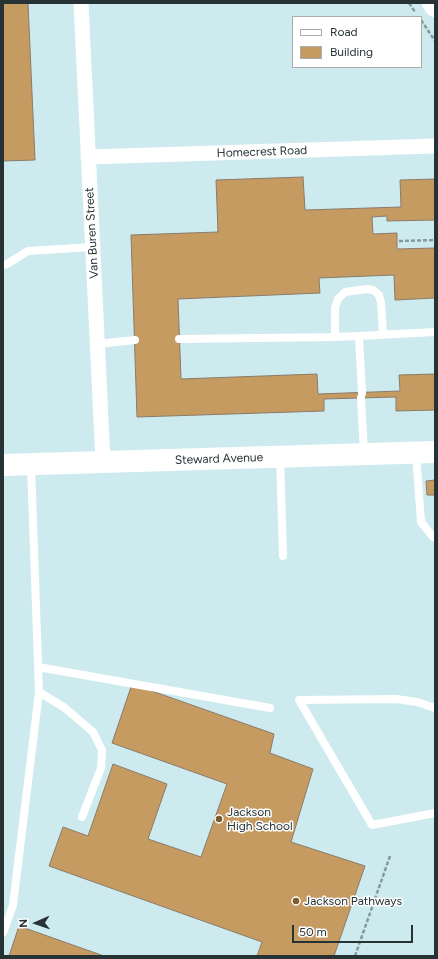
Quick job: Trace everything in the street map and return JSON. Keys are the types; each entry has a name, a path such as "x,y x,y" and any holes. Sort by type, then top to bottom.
{"main road":[{"name":"Steward Avenue","path":"3,465 425,452"}],"street":[{"name":"Van Buren Street","path":"80,3 102,462"},
{"name":"Homecrest Road","path":"88,157 435,146"}],"lane":[{"path":"3,265 28,251 92,246"},
{"path":"335,337 335,308 338,299 345,292 367,289 373,290 379,295 383,334"},
{"path":"180,339 335,337 435,332"},
{"path":"359,336 364,454"},
{"path":"97,344 135,340"},
{"path":"425,452 421,522 433,537 435,537"},
{"path":"280,457 283,556"},
{"path":"3,933 12,905 39,692 31,464"},
{"path":"38,666 270,708"},
{"path":"39,692 65,708 93,732 102,750 101,768 82,816"},
{"path":"435,708 417,702 396,699 299,700 372,825 435,813"}],"path":[{"path":"409,3 418,16"},
{"path":"422,22 435,41"},
{"path":"399,241 435,240"},
{"path":"355,956 390,856"}],"building":[{"path":"3,3 28,3 35,160 3,161"},
{"path":"303,177 305,210 401,207 400,180 435,179 435,220 387,221 387,216 372,217 373,234 397,233 397,249 435,248 435,298 395,300 394,275 319,278 320,293 178,299 181,379 317,374 318,394 400,391 399,375 435,374 435,410 396,411 396,397 324,399 324,411 137,417 131,235 218,232 216,180"},
{"path":"435,480 435,495 427,495 426,481"},
{"path":"132,684 274,734 270,753 313,769 291,842 365,866 334,956 257,956 262,942 49,866 63,827 88,836 113,764 167,784 148,839 201,857 227,784 112,743"},
{"path":"19,926 104,956 9,956"}],"place":[{"name":"Jackson High School","path":"219,819"},
{"name":"Jackson Pathways","path":"296,901"}]}
